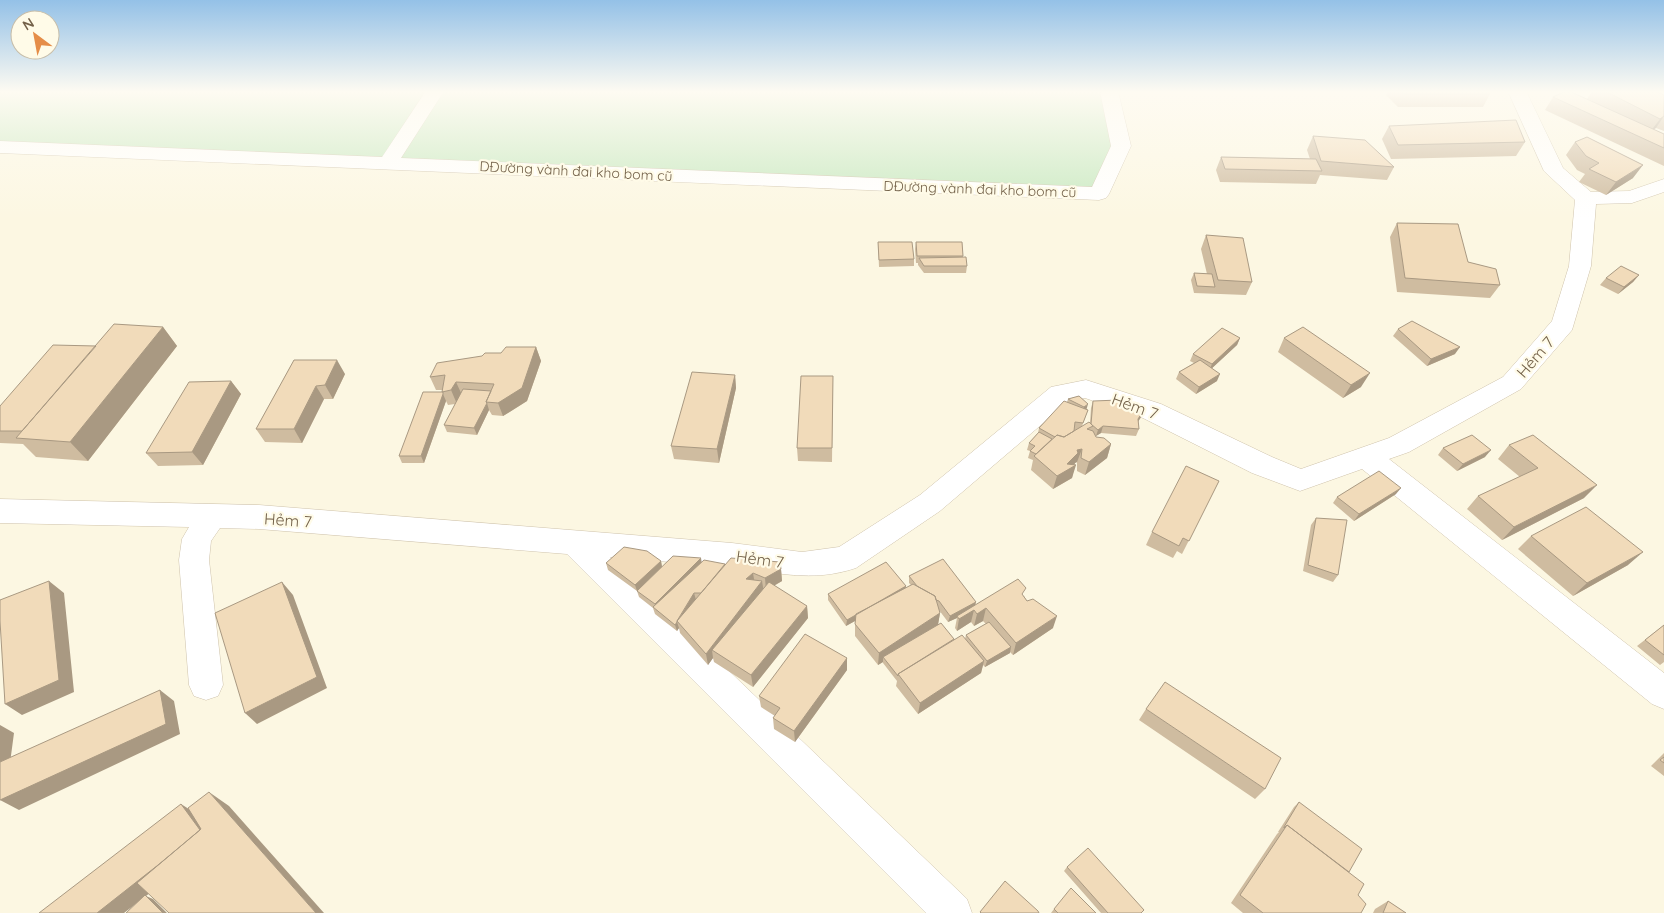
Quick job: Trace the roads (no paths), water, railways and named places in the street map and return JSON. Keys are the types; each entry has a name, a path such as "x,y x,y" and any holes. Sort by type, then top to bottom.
{"street":[{"path":"388,163 407,134"},
{"name":"DĐường vành đai kho bom cũ","path":"0,147 1099,194 1121,146 1118,134"},
{"path":"1537,134 1554,171 1586,198 1632,198 1664,185"},
{"path":"0,147 801,181"},
{"name":"Hẻm 7","path":"0,511 259,518 732,555 802,565 845,559 930,504 1060,394 1086,389 1152,411 1262,465 1300,480 1399,444 1512,382 1563,324 1580,266 1586,198"},
{"path":"1366,457 1664,693"},
{"path":"206,684 194,560 197,539 212,516"},
{"path":"574,542 953,913"}]}
